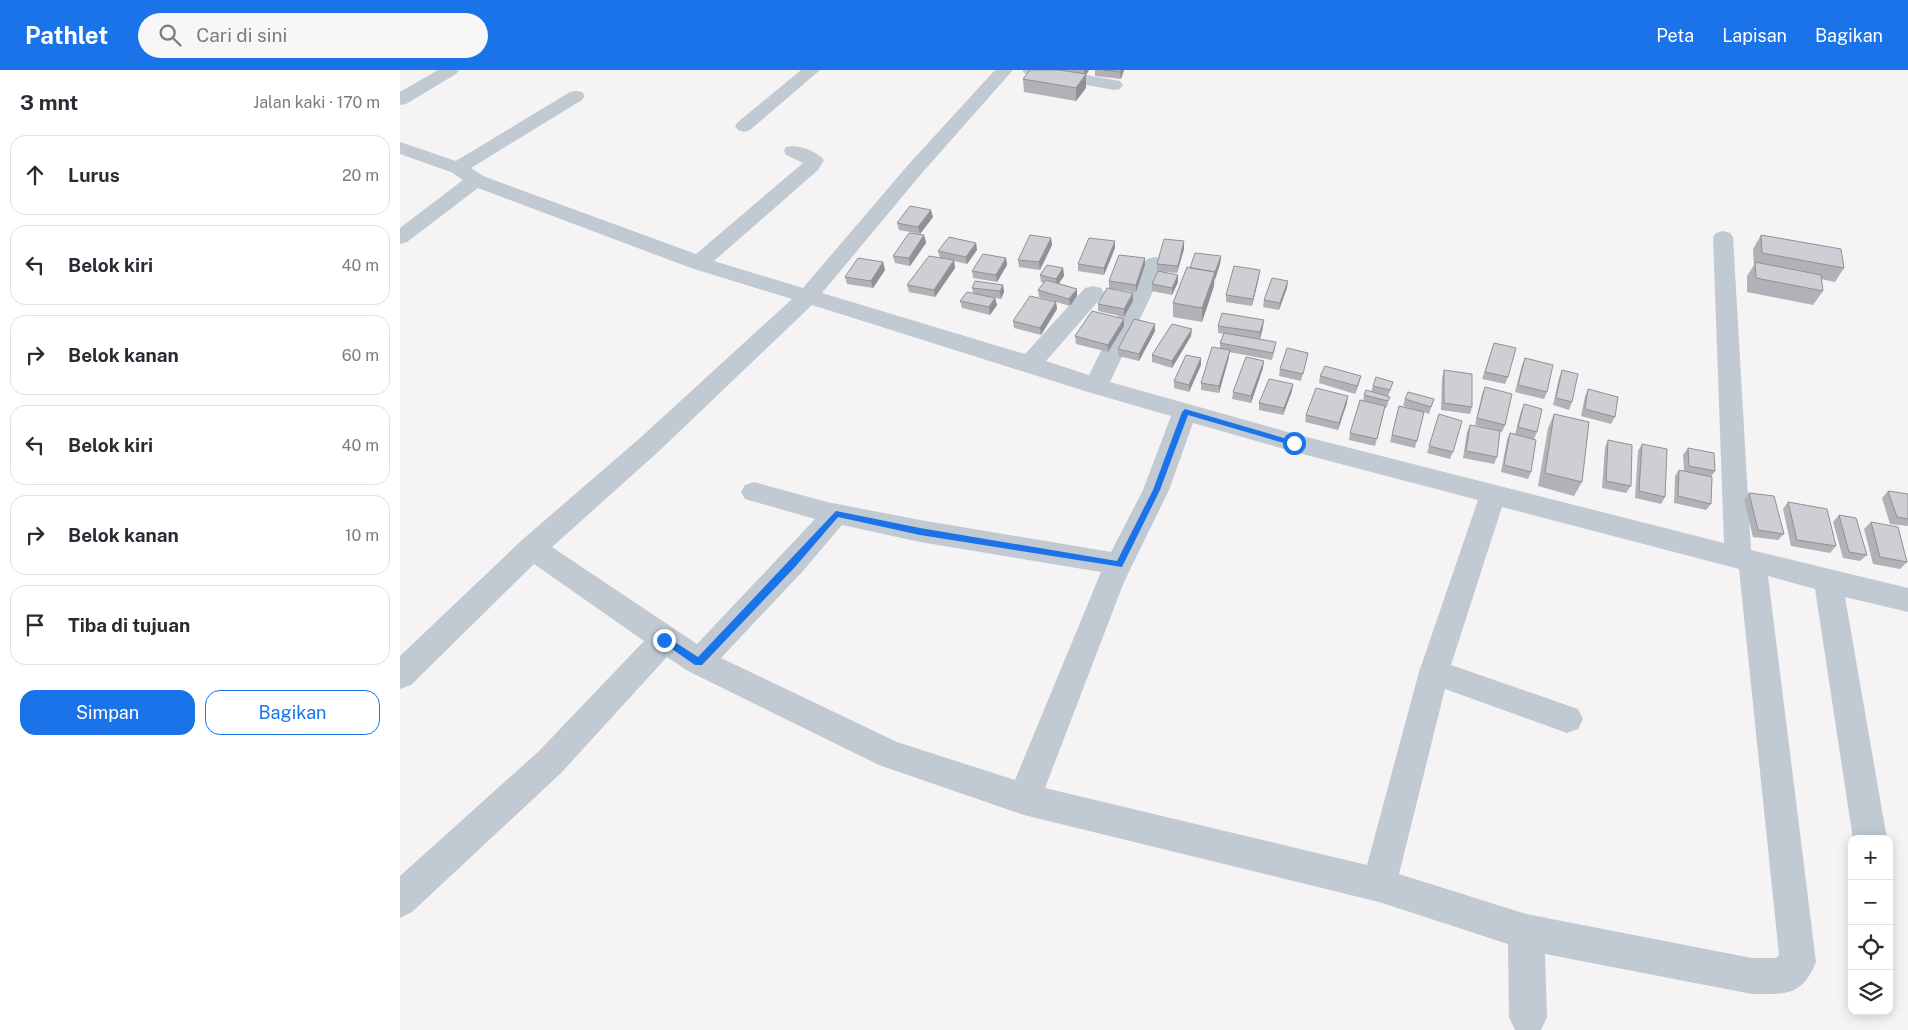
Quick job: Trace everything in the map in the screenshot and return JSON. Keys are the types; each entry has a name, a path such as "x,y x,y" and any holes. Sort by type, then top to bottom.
{"street":[{"path":"400,100 450,70"},
{"path":"744,126 810,70"},
{"path":"400,676 532,548 649,445 809,295 916,169 1004,70"},
{"path":"1031,70 1114,85"},
{"path":"400,238 467,174 576,96"},
{"path":"400,148 699,263 809,295 1096,386 1294,443 1908,600"},
{"path":"699,263 811,166 814,160 793,151"},
{"path":"532,548 664,640 699,662 890,755 1024,800 1379,885 1526,932 1590,946 1638,953 1752,976 1784,976 1798,962 1745,559 1723,237"},
{"path":"1096,386 1155,264"},
{"path":"1030,364 1093,294"},
{"path":"1024,800 1110,582 1156,490 1185,412"},
{"path":"754,492 836,514 920,531 1119,564"},
{"path":"1379,885 1434,672 1493,494"},
{"path":"699,662 792,564 836,514"},
{"path":"1828,581 1869,835"},
{"path":"400,900 550,762 664,640"},
{"path":"1434,672 1567,719"},
{"path":"1526,932 1528,1017"}],"building":[{"path":"1030,70 1059,70 1086,74 1076,88 1023,79"},
{"path":"1103,70 1121,70 1120,72"},
{"path":"910,206 931,210 918,227 897,223"},
{"path":"909,233 924,235 909,258 893,256"},
{"path":"1030,235 1051,238 1039,262 1018,260"},
{"path":"1761,235 1841,249 1844,268 1762,253"},
{"path":"949,237 976,243 966,257 938,251"},
{"path":"1089,238 1115,241 1104,268 1078,264"},
{"path":"1164,239 1184,241 1178,266 1157,264"},
{"path":"1195,253 1221,256 1215,272 1190,268"},
{"path":"983,254 1006,258 996,275 972,271"},
{"path":"1119,255 1145,258 1136,285 1109,281"},
{"path":"929,256 954,260 934,290 907,285"},
{"path":"858,258 883,262 871,281 845,277"},
{"path":"1755,262 1821,275 1823,291 1756,278"},
{"path":"1047,265 1063,268 1056,279 1040,275"},
{"path":"1234,266 1260,270 1253,299 1226,295"},
{"path":"1187,267 1215,272 1202,308 1173,303"},
{"path":"1158,271 1178,275 1172,288 1152,284"},
{"path":"1272,278 1288,281 1280,303 1264,300"},
{"path":"1046,280 1077,289 1069,299 1038,290"},
{"path":"975,281 1003,285 1000,291 972,288"},
{"path":"1107,288 1133,293 1124,309 1098,304"},
{"path":"967,292 995,298 989,307 960,301"},
{"path":"1030,296 1056,302 1040,328 1013,321"},
{"path":"1092,311 1124,319 1108,345 1075,336"},
{"path":"1222,313 1264,320 1260,332 1218,326"},
{"path":"1134,319 1155,324 1139,354 1118,349"},
{"path":"1172,324 1192,329 1172,361 1152,355"},
{"path":"1224,333 1276,342 1273,353 1220,343"},
{"path":"1494,343 1516,348 1508,377 1485,372"},
{"path":"1212,347 1230,350 1219,386 1201,383"},
{"path":"1287,348 1308,353 1303,374 1280,369"},
{"path":"1186,355 1201,358 1189,385 1174,381"},
{"path":"1246,357 1264,361 1251,396 1233,392"},
{"path":"1525,358 1553,365 1547,392 1518,385"},
{"path":"1325,366 1361,376 1357,386 1320,376"},
{"path":"1444,370 1472,374 1472,407 1444,403"},
{"path":"1562,370 1578,374 1572,402 1556,398"},
{"path":"1376,377 1393,382 1390,390 1373,386"},
{"path":"1269,379 1293,384 1284,408 1259,403"},
{"path":"1485,387 1512,394 1505,425 1477,418"},
{"path":"1316,388 1348,396 1339,423 1306,415"},
{"path":"1588,389 1618,397 1615,417 1585,409"},
{"path":"1366,390 1390,397 1388,401 1364,395"},
{"path":"1408,392 1434,399 1431,407 1405,399"},
{"path":"1360,400 1385,406 1377,439 1350,433"},
{"path":"1524,404 1542,409 1537,432 1518,427"},
{"path":"1399,406 1424,412 1417,441 1392,435"},
{"path":"1439,414 1462,421 1453,452 1429,446"},
{"path":"1554,414 1589,422 1582,482 1545,473"},
{"path":"1470,425 1500,431 1497,457 1466,451"},
{"path":"1510,433 1536,440 1531,472 1504,465"},
{"path":"1608,440 1632,445 1631,486 1606,481"},
{"path":"1642,444 1667,449 1665,497 1639,491"},
{"path":"1688,448 1714,453 1715,471 1689,466"},
{"path":"1679,470 1712,477 1711,504 1678,496"},
{"path":"1888,491 1908,494 1908,519 1897,517"},
{"path":"1749,493 1774,496 1784,534 1758,530"},
{"path":"1788,502 1827,509 1836,546 1797,540"},
{"path":"1839,515 1856,518 1867,555 1849,552"},
{"path":"1871,522 1898,527 1907,562 1880,557"}],"route":[{"path":"664,640 699,662 792,564 836,514 920,531 1119,564 1156,490 1185,412 1294,443"}]}
